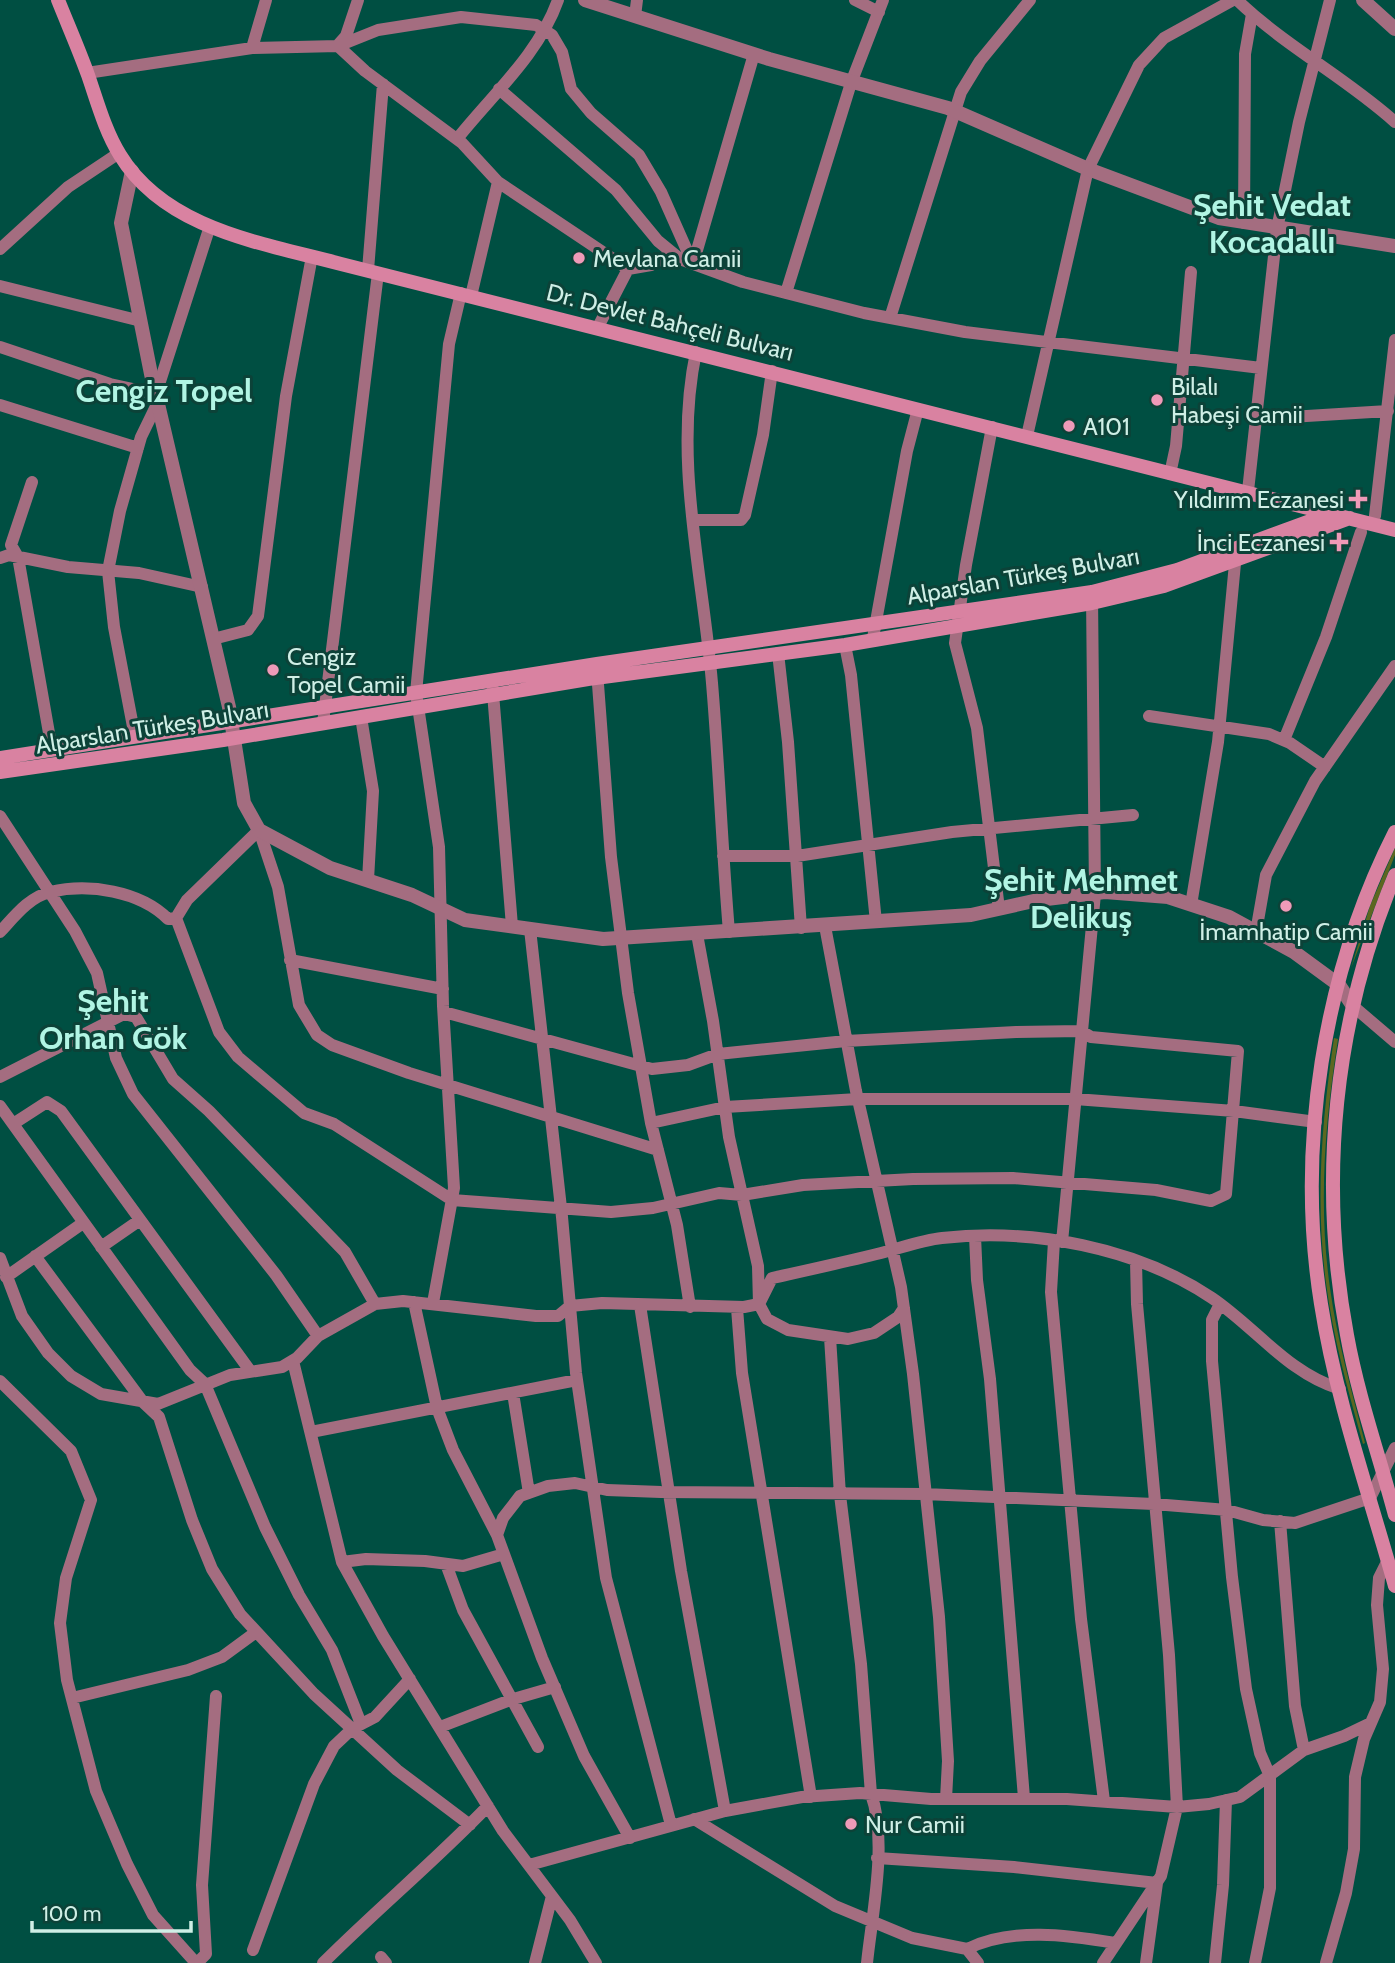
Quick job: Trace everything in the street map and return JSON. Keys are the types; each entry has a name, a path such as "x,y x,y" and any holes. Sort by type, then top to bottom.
{"main road":[{"name":"Dr. Devlet Bahçeli Bulvarı","path":"58,0 119,153 132,172 155,194 179,211 210,226 373,272 1395,530"},
{"name":"Alparslan Türkeş Bulvarı","path":"0,758 492,681 597,671 959,619 1164,586 1236,554 1350,518"},
{"name":"Alparslan Türkeş Bulvarı","path":"708,655 778,653 845,645 874,631"},
{"name":"Alparslan Türkeş Bulvarı","path":"0,772 234,738 492,696 597,671"},
{"path":"1395,832 1363,908 1339,985 1324,1050 1316,1122 1313,1213 1325,1325 1395,1586"},
{"path":"1395,875 1372,937 1353,1006 1342,1062 1332,1199 1334,1249 1348,1338 1395,1515"}],"street":[{"path":"252,48 266,0"},
{"path":"338,46 346,36 358,0"},
{"path":"457,139 545,29 558,0"},
{"path":"585,0 754,54 956,111 1088,169 1219,218 1395,246"},
{"path":"635,16 636,0"},
{"path":"786,293 851,83 881,6 855,0"},
{"path":"890,318 961,92 981,61 1030,0"},
{"path":"1027,436 1088,169 1139,65 1164,38 1235,0 1314,62 1363,93 1395,122"},
{"path":"1248,491 1276,229 1330,0"},
{"path":"1363,0 1395,29"},
{"path":"1244,223 1245,54 1252,15"},
{"path":"88,73 252,48 338,46 378,30 461,17 506,19 545,29 562,52 571,89 591,113 639,155 661,192 693,264"},
{"path":"338,46 383,84 457,139 498,182 628,269 651,265 672,253"},
{"path":"693,264 754,54"},
{"path":"323,723 373,272 383,84"},
{"path":"499,89 616,190 658,242 693,264 786,293 890,318 965,332 1261,368"},
{"path":"0,248 68,187 119,153"},
{"path":"132,172 121,223 157,398 232,722 244,803 259,830 278,887 299,1005 317,1035 332,1045 550,1118 658,1150"},
{"path":"433,1303 452,1200 449,1085 439,848 424,731 416,708 416,693 449,344 498,182"},
{"path":"135,737 114,627 108,571 138,448 157,398 210,226"},
{"path":"213,639 248,630 258,616 286,396 312,256"},
{"path":"598,327 628,269"},
{"path":"1170,474 1191,272"},
{"path":"0,286 141,321"},
{"path":"1375,516 1395,340"},
{"path":"0,347 157,398"},
{"path":"696,352 688,389 689,476 708,655 729,932"},
{"path":"694,520 741,520 745,515 763,435 772,371"},
{"path":"0,405 138,448"},
{"path":"874,631 907,451 918,409"},
{"path":"1256,419 1388,411"},
{"path":"992,427 981,474 956,643 977,728 999,909"},
{"path":"32,482 10,545 18,557 52,750"},
{"path":"1284,740 1326,637 1361,532"},
{"path":"1191,905 1220,726 1236,554"},
{"path":"0,558 9,555 68,567 139,573 202,587"},
{"path":"1092,598 1095,894 1080,1031 1068,1184 1051,1292 1096,1758 1104,1801"},
{"path":"845,645 876,922"},
{"path":"778,653 801,928"},
{"path":"1256,932 1266,875 1325,767 1395,666"},
{"path":"597,671 620,938 651,1123 672,1204 690,1307"},
{"path":"492,681 512,926"},
{"path":"1149,716 1220,726 1284,740 1325,767"},
{"path":"361,717 373,791 368,880"},
{"path":"723,856 797,856 952,832 1133,815"},
{"path":"0,816 97,973 106,1023 116,1058 132,1094 276,1275 318,1336"},
{"path":"259,830 330,867 465,920 603,939 971,915 1095,894 1168,897 1228,917 1294,953 1339,985 1353,1006 1395,1042"},
{"path":"176,918 187,900 259,830"},
{"path":"0,932 22,908 49,892 113,891 155,906 168,919 176,918"},
{"path":"176,918 219,1032 238,1057 304,1113 334,1124 452,1200 611,1212 672,1204 719,1193 742,1195 803,1185 1013,1178 1156,1190 1211,1201 1226,1194 1238,1051 1091,1037 1080,1031 846,1041 718,1054 688,1065 652,1069 444,1012"},
{"path":"825,926 846,1041 904,1308 939,1617 948,1761 946,1799"},
{"path":"530,929 577,1380 606,1578 671,1825"},
{"path":"697,934 725,1107 758,1266 759,1304 767,1319 788,1330 848,1339 874,1333 904,1308"},
{"path":"290,960 443,989"},
{"path":"0,1077 124,1014 136,1017 173,1079 209,1111 345,1252 375,1304"},
{"path":"651,1123 725,1107 858,1099 1075,1099 1234,1111 1316,1122"},
{"path":"13,1124 47,1102 61,1111 251,1372"},
{"path":"0,1106 190,1370 205,1384 265,1527 299,1595 332,1650 357,1726"},
{"path":"102,1247 140,1220"},
{"path":"6,1277 83,1223"},
{"path":"759,1304 772,1278 940,1238 975,1236 1058,1242 1136,1261 1220,1304 1256,1332 1290,1365 1316,1382 1340,1389"},
{"path":"975,1236 1024,1798"},
{"path":"35,1256 143,1402 159,1417 192,1520 225,1595 256,1632 357,1726 405,1777 470,1825"},
{"path":"0,1258 22,1316 48,1353 71,1376 101,1394 158,1405 205,1384 282,1367 293,1361 318,1336 375,1304 433,1303 536,1317 558,1316 570,1306 737,1308 759,1304"},
{"path":"1136,1261 1137,1304 1169,1655 1177,1807 1176,1823 1157,1883 1146,1963"},
{"path":"414,1302 437,1408 453,1450 497,1535 584,1756 630,1838"},
{"path":"1220,1304 1212,1320 1212,1361 1231,1577 1246,1689 1260,1753 1270,1776 1270,1888 1255,1963"},
{"path":"640,1305 669,1492 725,1811"},
{"path":"737,1308 742,1373 811,1797"},
{"path":"830,1337 841,1495 861,1664 871,1794 878,1812 877,1858 867,1963"},
{"path":"293,1361 342,1562 488,1806 596,1963"},
{"path":"312,1432 577,1380"},
{"path":"0,1381 71,1451 91,1500 66,1578 60,1623 72,1698 96,1791 127,1864 153,1915 197,1963 206,1954 202,1885 216,1696"},
{"path":"513,1393 528,1493"},
{"path":"497,1535 503,1518 520,1496 575,1483 594,1487 669,1492 924,1494 1154,1504 1227,1510 1294,1523 1370,1498 1384,1475 1395,1448"},
{"path":"1280,1521 1295,1706 1304,1749"},
{"path":"342,1562 366,1559 463,1566 504,1554"},
{"path":"1326,1963 1346,1893 1354,1849 1355,1777 1380,1702 1383,1669 1377,1605 1379,1578 1388,1560"},
{"path":"446,1564 463,1610 538,1747"},
{"path":"72,1698 188,1670 222,1657 256,1632"},
{"path":"253,1950 314,1784 334,1746 357,1726 375,1717 410,1679"},
{"path":"440,1727 510,1700 555,1687"},
{"path":"529,1865 725,1811 811,1797 871,1794 946,1799 1024,1798 1177,1807 1226,1800 1240,1797 1304,1749 1344,1736 1371,1723"},
{"path":"1214,1963 1223,1885 1226,1800"},
{"path":"324,1963 488,1806"},
{"path":"694,1819 835,1906 912,1938 967,1949 1000,1937 1070,1936 1115,1943"},
{"path":"877,1858 1077,1873 1157,1883"},
{"path":"1103,1963 1157,1883"},
{"path":"535,1963 552,1896"},
{"path":"967,1949 978,1963"}],"green space":[{"path":"1395,848 1395,855 1351,968 1370,906"},
{"path":"1334,1038 1338,1039 1325,1163 1326,1257 1337,1327 1365,1443 1363,1444 1337,1344 1323,1252 1321,1160"}],"place":[{"name":"Mevlana Camii","path":"579,258"},
{"name":"Bilalı Habeşi Camii","path":"1157,400"},
{"name":"A101","path":"1069,426"},
{"name":"Yıldırım Eczanesi","path":"1358,499"},
{"name":"İnci Eczanesi","path":"1339,542"},
{"name":"Cengiz Topel Camii","path":"273,670"},
{"name":"İmamhatip Camii","path":"1286,906"},
{"name":"Nur Camii","path":"851,1824"}],"district":[{"name":"Şehit Vedat Kocadallı","path":"1272,222"},
{"name":"Cengiz Topel","path":"164,390"},
{"name":"Şehit Mehmet Delikuş","path":"1081,898"},
{"name":"Şehit Orhan Gök","path":"113,1018"}]}
